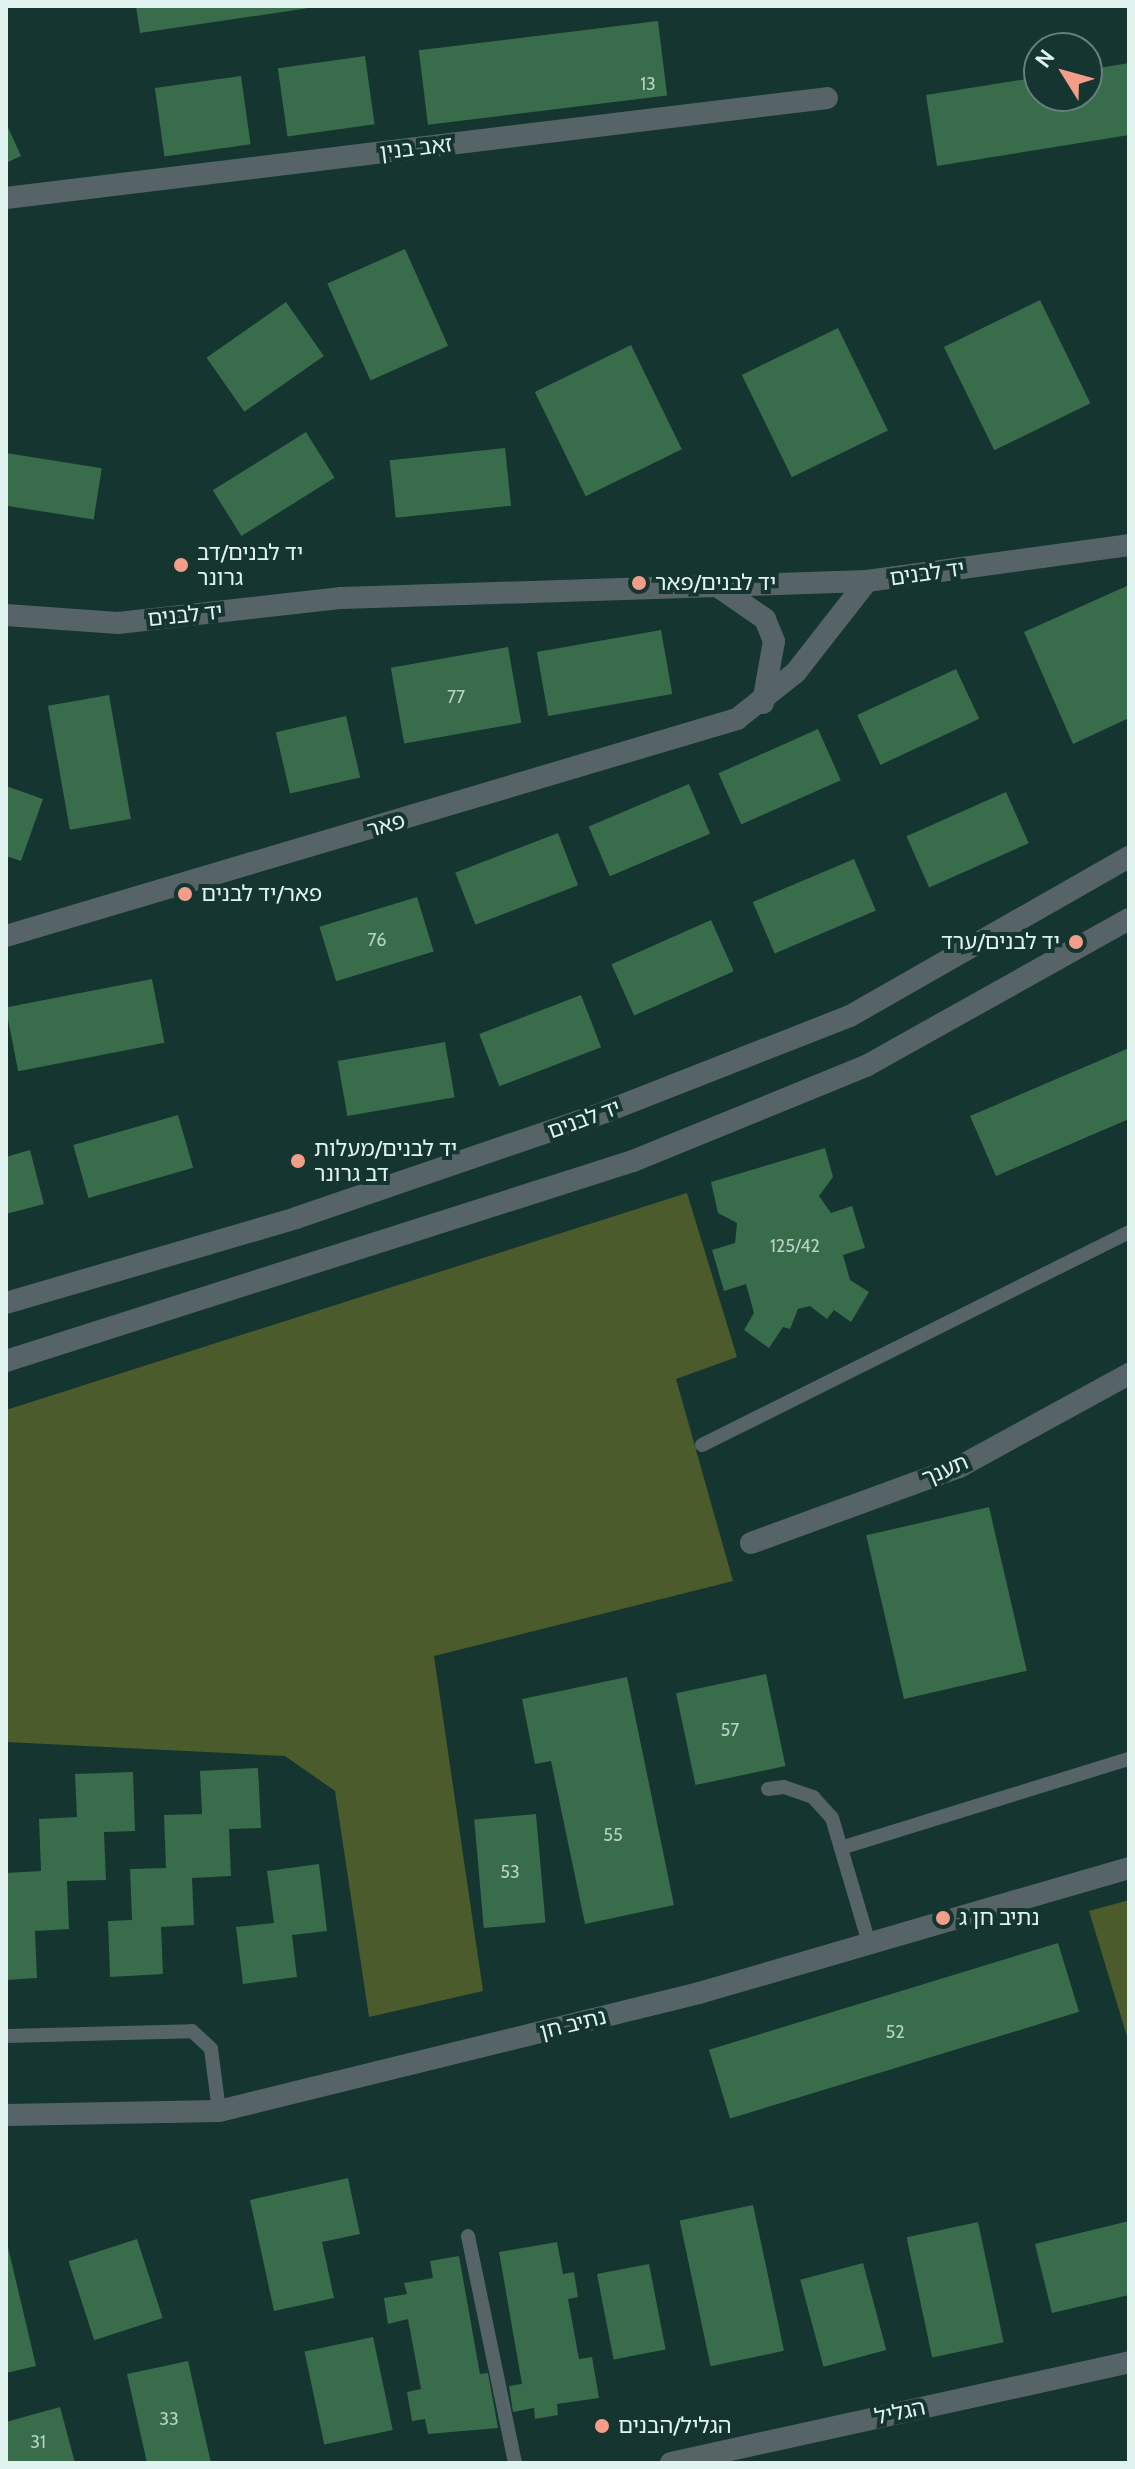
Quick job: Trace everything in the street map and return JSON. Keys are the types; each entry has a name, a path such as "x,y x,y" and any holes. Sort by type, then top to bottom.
{"street":[{"name":"זאב בנין","path":"6,198 827,98"},
{"name":"יד לבנים","path":"6,615 118,623 342,598 867,581 1129,545"},
{"name":"פאר","path":"6,936 672,742 762,704 818,646 867,581"},
{"path":"720,588 765,619 774,641 762,704"},
{"name":"יד לבנים","path":"6,1303 310,1213 605,1112 835,1022 1129,857"},
{"path":"6,1361 633,1161 866,1066 1129,919"},
{"name":"תענך","path":"751,1543 959,1467 1129,1374"},
{"name":"נתיב חן","path":"6,2115 219,2111 699,1993 1129,1868"},
{"name":"הגליל","path":"671,2463 1129,2362"}],"lane":[{"path":"702,1445 1129,1232"},
{"path":"844,1847 1129,1759"},
{"path":"768,1789 784,1787 813,1797 832,1818 844,1847 869,1943"},
{"path":"6,2036 192,2031 211,2049 219,2111"},
{"path":"468,2236 515,2463"}],"green space":[{"path":"687,1193 737,1357 676,1379 733,1581 434,1656 483,1991 369,2017 335,1791 285,1756 6,1742 6,1410"},
{"path":"1129,1900 1129,2043 1089,1911"}],"building":[{"path":"136,6 309,6 309,8 140,33"},
{"path":"658,21 667,95 428,125 419,50"},
{"path":"365,56 375,124 287,137 278,68"},
{"path":"1129,63 1129,135 937,166 926,95 1023,80 1023,112 1103,112 1103,67"},
{"path":"241,76 251,144 164,156 155,88"},
{"path":"6,123 21,156 6,163"},
{"path":"405,249 448,346 370,380 327,284"},
{"path":"1040,300 1090,403 994,450 944,347"},
{"path":"286,302 324,356 244,412 207,358"},
{"path":"838,328 888,430 792,477 742,375"},
{"path":"631,345 682,449 586,496 535,392"},
{"path":"306,432 335,478 241,536 213,490"},
{"path":"505,448 511,506 396,518 390,460"},
{"path":"6,453 102,468 94,520 6,506"},
{"path":"1129,585 1129,718 1073,744 1024,632"},
{"path":"661,630 672,694 548,716 537,652"},
{"path":"508,647 521,723 404,743 391,668"},
{"path":"956,669 979,719 880,765 857,715"},
{"path":"109,695 131,819 70,830 48,706"},
{"path":"346,716 360,777 290,794 276,732"},
{"path":"818,729 841,780 741,824 718,773"},
{"path":"689,784 710,834 610,876 589,827"},
{"path":"6,786 43,799 21,861 6,856"},
{"path":"1006,792 1029,843 929,887 906,836"},
{"path":"558,833 578,885 475,925 455,872"},
{"path":"854,859 876,911 775,954 753,902"},
{"path":"417,897 434,952 336,981 319,927"},
{"path":"711,920 734,971 634,1015 611,964"},
{"path":"152,979 164,1043 18,1071 6,1007"},
{"path":"581,995 601,1047 499,1086 479,1034"},
{"path":"445,1042 455,1097 347,1116 338,1061"},
{"path":"1129,1048 1129,1119 996,1176 970,1116"},
{"path":"178,1115 193,1168 88,1198 73,1145"},
{"path":"825,1148 833,1177 819,1196 831,1213 852,1206 865,1248 843,1255 850,1280 869,1292 851,1322 834,1310 827,1319 810,1306 798,1309 790,1329 783,1327 769,1348 744,1330 754,1313 746,1284 724,1291 712,1250 735,1243 737,1223 718,1213 711,1182"},
{"path":"30,1150 44,1204 6,1214 6,1157"},
{"path":"989,1507 1027,1671 904,1699 866,1535"},
{"path":"766,1674 786,1766 696,1785 676,1693"},
{"path":"627,1677 674,1905 585,1924 551,1761 535,1764 522,1699"},
{"path":"258,1768 261,1828 229,1829 231,1876 192,1878 194,1925 161,1927 163,1974 110,1977 108,1921 132,1920 130,1869 166,1868 164,1815 202,1814 200,1771"},
{"path":"133,1772 135,1831 104,1832 106,1880 67,1881 69,1929 35,1931 37,1978 6,1980 6,1873 41,1871 39,1819 77,1817 75,1774"},
{"path":"536,1814 545,1923 484,1928 474,1819"},
{"path":"319,1864 327,1931 292,1935 297,1977 243,1984 236,1927 274,1923 267,1871"},
{"path":"1058,1943 1079,2012 730,2119 709,2050"},
{"path":"348,2178 360,2234 322,2242 334,2298 274,2311 250,2200"},
{"path":"753,2205 784,2351 711,2366 680,2221"},
{"path":"1129,2221 1129,2295 1052,2313 1035,2244"},
{"path":"978,2222 1004,2342 932,2357 907,2237"},
{"path":"137,2239 163,2318 94,2340 69,2261"},
{"path":"557,2242 563,2274 574,2272 578,2297 568,2299 579,2359 592,2357 599,2398 557,2404 558,2415 535,2419 534,2408 513,2412 509,2386 522,2384 499,2252"},
{"path":"6,2244 36,2366 6,2373"},
{"path":"459,2256 480,2374 488,2373 498,2428 428,2434 425,2419 412,2421 407,2392 421,2389 408,2319 388,2324 384,2298 407,2294 404,2283 433,2278 430,2261"},
{"path":"863,2263 886,2350 824,2367 800,2280"},
{"path":"649,2264 666,2349 614,2360 597,2274"},
{"path":"373,2337 393,2430 324,2444 305,2352"},
{"path":"188,2361 211,2463 147,2463 127,2374"},
{"path":"60,2407 75,2463 6,2463 6,2422"}],"place":[{"name":"יד לבנים/דב גרונר","path":"181,565"},
{"name":"יד לבנים/פאר","path":"639,583"},
{"name":"פאר/יד לבנים","path":"185,894"},
{"name":"יד לבנים/ערד","path":"1076,942"},
{"name":"יד לבנים/מעלות דב גרונר","path":"298,1161"},
{"name":"נתיב חן ג","path":"943,1918"},
{"name":"הגליל/הבנים","path":"602,2426"}]}
